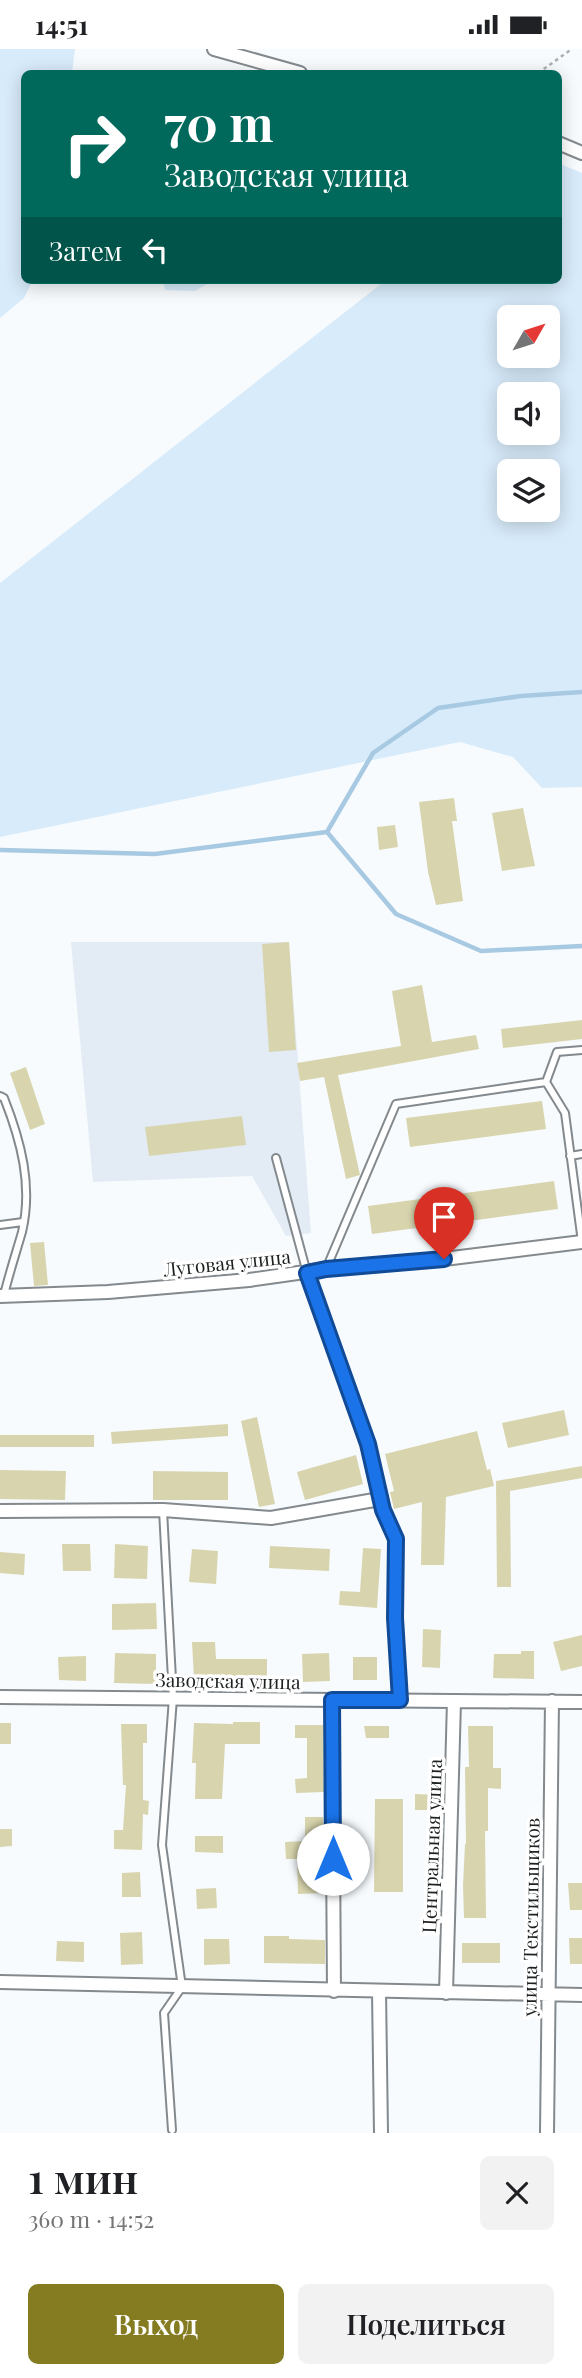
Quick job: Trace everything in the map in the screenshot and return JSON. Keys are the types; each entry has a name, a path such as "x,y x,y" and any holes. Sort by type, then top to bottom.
{"street":[{"path":"214,49 289,70"},
{"path":"562,145 582,153"},
{"name":"Луговая улица","path":"2,1297 108,1292 249,1280 326,1269 444,1259 582,1242"},
{"path":"0,1511 163,1510 271,1518 380,1499"},
{"name":"Заводская улица","path":"0,1697 582,1702"},
{"path":"332,1700 334,1991"},
{"name":"Центральная улица","path":"446,1993 454,1701"},
{"name":"улица Текстильщиков","path":"547,2133 552,1701"},
{"path":"0,1982 582,1995"},
{"path":"379,1991 381,2133"}],"lane":[{"path":"546,1082 557,1052 582,1050"},
{"path":"546,1082 565,1113 582,1242"},
{"path":"326,1269 396,1104 546,1082"},
{"path":"0,1096 4,1098 16,1129 27,1174 23,1222 2,1297"},
{"path":"570,1156 582,1154"},
{"path":"276,1158 307,1273 368,1444 380,1499 396,1539 395,1618 400,1700"},
{"path":"0,1225 23,1222"},
{"path":"163,1510 173,1698 162,1845 181,1987 164,2013 172,2130"}],"path":[{"path":"542,70 572,49"}],"shaded area":[{"path":"0,49 75,49 72,70 21,70 21,284 31,284 24,298 0,318"},
{"path":"562,165 582,173 582,787 542,788 513,757 460,742 0,837 0,583 381,284 562,284"},
{"path":"164,284 207,284 195,291 165,290"},
{"path":"71,942 289,942 311,1233 286,1236 252,1176 93,1182"}],"building":[{"path":"454,798 457,821 452,821 463,901 436,905 428,872 419,802"},
{"path":"523,808 535,866 502,871 492,813"},
{"path":"395,825 398,847 379,850 377,827"},
{"path":"289,942 296,1050 269,1052 262,944"},
{"path":"422,985 432,1042 476,1035 479,1049 338,1075 360,1175 346,1179 324,1077 300,1081 297,1063 401,1046 392,991"},
{"path":"582,1020 582,1039 503,1048 501,1029"},
{"path":"26,1067 45,1124 30,1130 10,1073"},
{"path":"542,1101 546,1129 410,1147 406,1118"},
{"path":"242,1116 246,1145 149,1156 145,1127"},
{"path":"554,1181 558,1209 372,1234 368,1206"},
{"path":"44,1242 48,1285 34,1286 30,1243"},
{"path":"564,1410 569,1435 508,1448 502,1423"},
{"path":"257,1417 275,1504 259,1507 241,1421"},
{"path":"228,1424 228,1436 112,1444 111,1432"},
{"path":"477,1431 494,1486 446,1497 444,1565 421,1565 422,1502 394,1509 390,1492 394,1491 385,1454"},
{"path":"0,1435 94,1435 94,1447 0,1447"},
{"path":"356,1455 363,1484 305,1500 297,1472"},
{"path":"582,1466 582,1478 510,1491 511,1587 497,1587 496,1481"},
{"path":"0,1470 66,1471 65,1500 0,1499"},
{"path":"153,1471 228,1472 228,1500 153,1500"},
{"path":"62,1544 90,1544 91,1571 63,1571"},
{"path":"115,1544 148,1546 147,1579 114,1578"},
{"path":"270,1546 330,1549 329,1571 269,1568"},
{"path":"363,1548 381,1549 377,1608 339,1605 340,1591 360,1592"},
{"path":"192,1549 218,1551 216,1584 189,1582"},
{"path":"0,1552 25,1554 24,1575 0,1573"},
{"path":"156,1603 157,1629 112,1630 112,1604"},
{"path":"423,1629 441,1630 440,1668 422,1667"},
{"path":"582,1635 582,1666 561,1671 553,1642"},
{"path":"192,1642 215,1642 216,1659 267,1659 267,1680 194,1679"},
{"path":"521,1651 534,1651 534,1679 493,1678 494,1654 521,1654"},
{"path":"115,1653 156,1654 156,1684 114,1683"},
{"path":"329,1653 330,1681 303,1682 302,1654"},
{"path":"86,1656 86,1681 59,1680 58,1657"},
{"path":"353,1657 377,1657 377,1680 353,1680"},
{"path":"260,1722 260,1744 225,1744 222,1799 195,1799 196,1763 192,1763 194,1723"},
{"path":"0,1723 11,1723 11,1744 0,1744"},
{"path":"121,1724 147,1724 147,1743 143,1743 143,1800 149,1801 148,1815 143,1814 142,1850 114,1849 114,1830 123,1830 126,1785 123,1785"},
{"path":"295,1725 323,1725 324,1792 296,1793 295,1779 307,1778 307,1738 295,1738"},
{"path":"364,1726 389,1726 389,1738 366,1738"},
{"path":"468,1726 493,1726 493,1768 501,1768 501,1789 488,1788 488,1831 485,1831 486,1918 464,1918 465,1767 469,1767"},
{"path":"415,1794 438,1795 438,1810 415,1810"},
{"path":"375,1799 403,1799 403,1892 374,1892"},
{"path":"305,1817 323,1817 325,1893 298,1894 297,1859 286,1859 285,1842 305,1841"},
{"path":"0,1829 12,1829 12,1846 0,1847"},
{"path":"195,1836 223,1836 223,1853 195,1852"},
{"path":"140,1872 141,1897 122,1897 122,1873"},
{"path":"568,1883 582,1883 582,1910 570,1910"},
{"path":"216,1888 217,1908 197,1909 196,1889"},
{"path":"142,1932 143,1964 121,1965 120,1933"},
{"path":"264,1936 325,1940 325,1964 264,1963"},
{"path":"569,1938 582,1938 582,1964 570,1964"},
{"path":"204,1939 229,1939 230,1964 204,1965"},
{"path":"57,1941 84,1942 84,1962 56,1961"},
{"path":"462,1943 500,1943 500,1963 462,1963"}],"waterway":[{"path":"327,832 373,753 438,708 521,696 582,692"},
{"path":"327,832 396,914 481,951 582,946"},
{"path":"0,850 155,854 327,832"}],"route":[{"path":"333,1859 332,1700 400,1700 395,1618 396,1539 383,1510 368,1444 307,1273 444,1259"}]}
